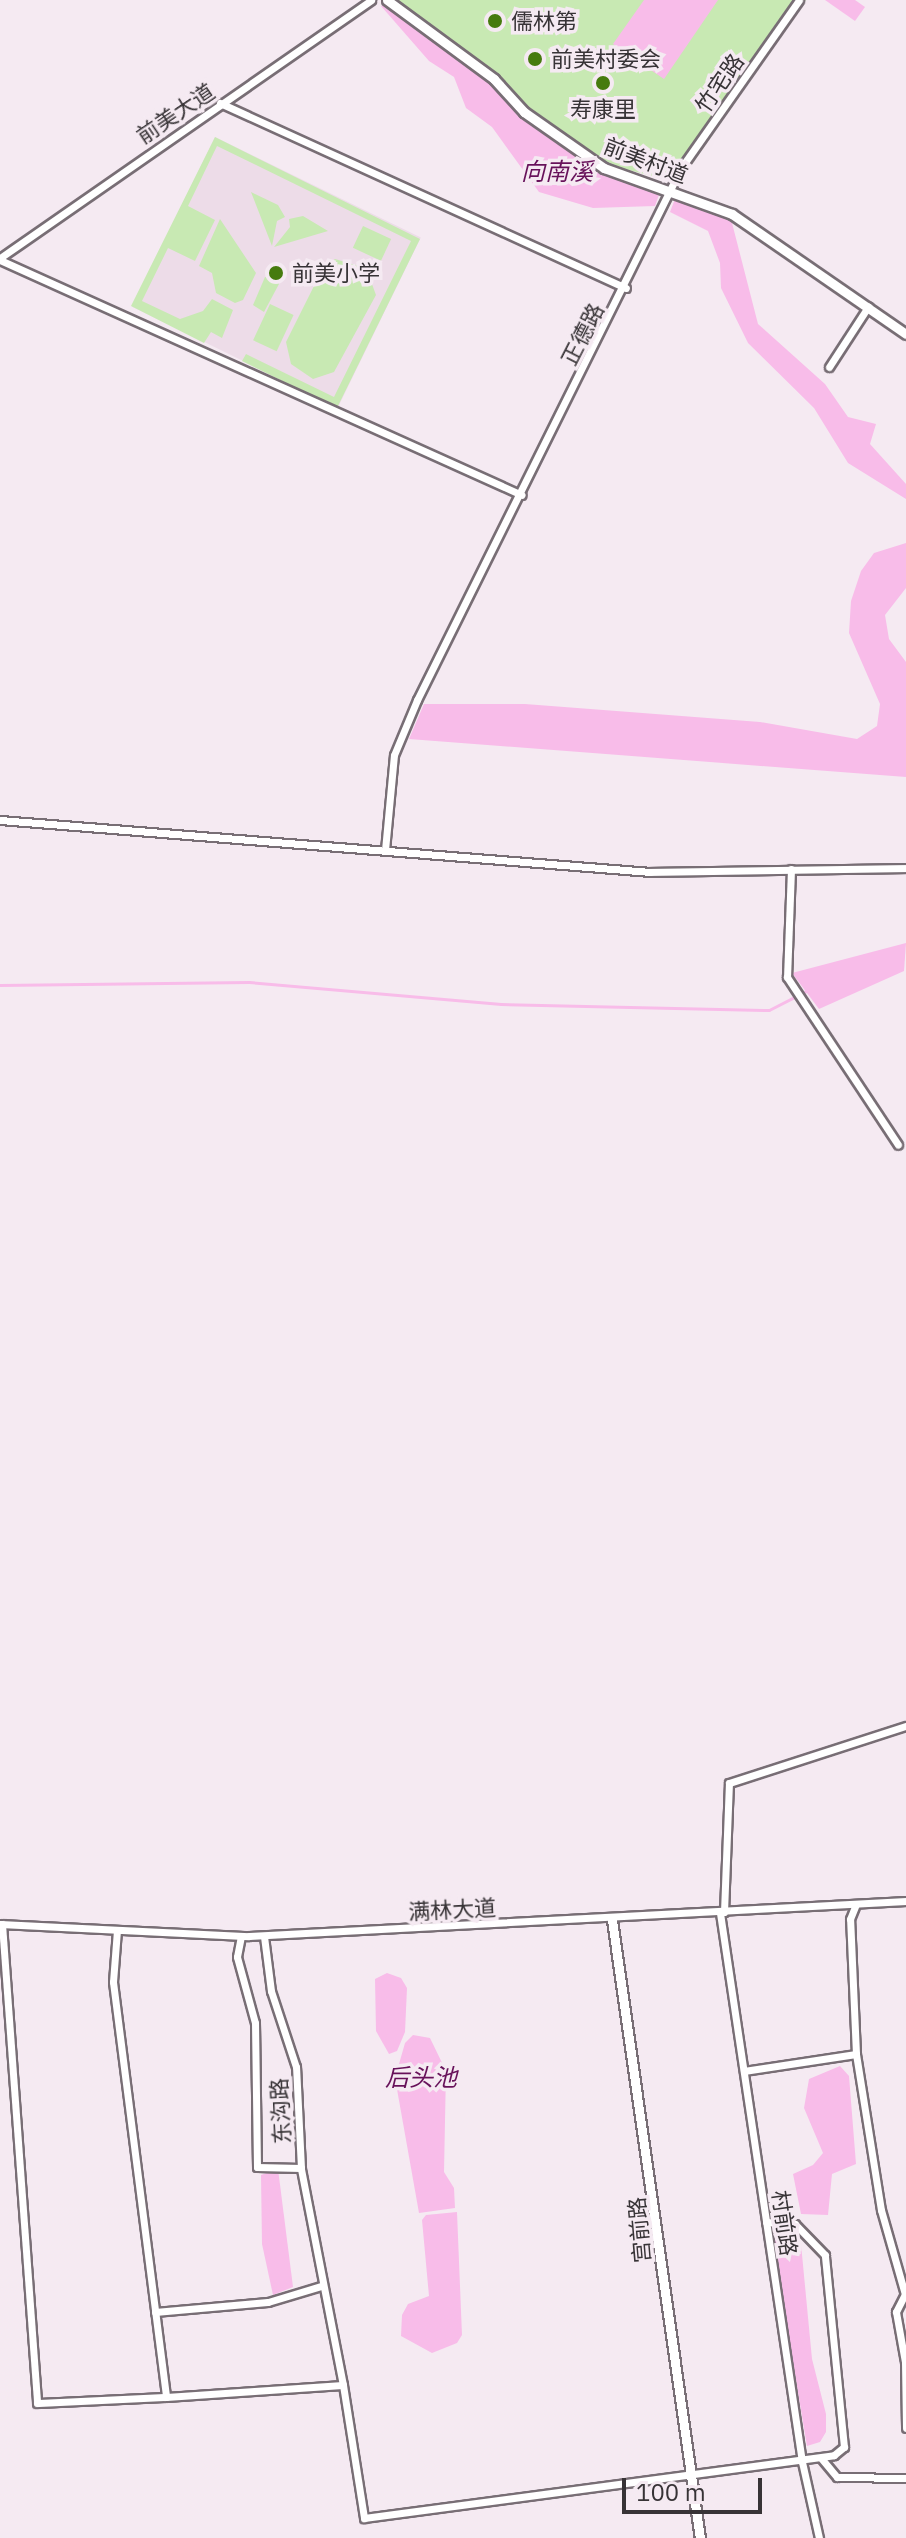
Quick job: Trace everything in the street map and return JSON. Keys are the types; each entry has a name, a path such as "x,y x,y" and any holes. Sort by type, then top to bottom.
{"street":[{"name":"前美大道","path":"0,259 371,0"},
{"name":"前美村道","path":"387,0 494,79 524,112 604,168 672,188 732,214 906,334"},
{"name":"竹宅路","path":"672,188 799,0"},
{"path":"220,103 626,288"},
{"name":"正德路","path":"385,850 394,755 417,700 626,288 672,188"},
{"path":"0,259 522,495"},
{"path":"829,367 868,307"},
{"path":"0,820 650,872 906,868"},
{"path":"791,869 787,977 898,1145"},
{"name":"村前路","path":"819,2538 802,2462 722,1913 729,1783 906,1726"},
{"name":"满林大道","path":"1,1924 264,1936 612,1920 906,1901"},
{"path":"856,1904 850,1919 856,2054 881,2210 905,2294 896,2312 905,2362 906,2428"},
{"name":"宫前路","path":"612,1920 659,2217 658,2251 700,2538"},
{"path":"1,1924 37,2403 343,2385"},
{"path":"117,1930 113,1982 166,2397"},
{"path":"241,1936 237,1957 255,2023 257,2167 301,2168"},
{"name":"东沟路","path":"264,1936 271,1991 296,2067 301,2168 321,2286 343,2385 364,2518 691,2474"},
{"path":"744,2071 856,2054"},
{"path":"691,2474 802,2462 821,2458 844,2447 825,2255 795,2224 766,2222"},
{"path":"155,2312 268,2302 321,2286"},
{"path":"821,2458 837,2477 906,2478"}],"shaded area":[{"name":"前美小学","path":"215,137 421,237 338,407 132,307"}],"green space":[{"path":"393,0 806,0 679,183 602,163 529,109 486,67"},
{"path":"215,137 420,239 337,408 242,361 246,354 334,397 411,241 217,146 188,206 215,220 195,261 168,248 142,301 180,319 203,311 212,299 233,310 222,338 211,332 204,343 131,306"},
{"path":"251,192 278,205 285,217 277,221 272,246"},
{"path":"303,216 328,231 274,247 290,227 289,219"},
{"path":"220,219 256,273 243,300 235,303 216,293 212,273 199,266"},
{"path":"363,226 391,239 381,261 353,248"},
{"path":"335,259 366,268 376,295 334,372 313,379 291,364 286,342 322,270"},
{"path":"279,276 279,284 264,312 253,305 265,277"},
{"path":"270,304 294,315 277,351 253,340"}],"water":[{"path":"644,0 718,0 664,79 613,44"},
{"path":"825,0 855,0 865,7 855,21"},
{"name":"向南溪","path":"386,4 496,85 525,118 602,173 660,192 655,206 593,208 539,192 492,127 466,108 454,77 429,61 381,6"},
{"path":"675,199 731,219 758,324 825,384 848,417 876,424 870,444 906,484 906,499 848,463 814,408 748,343 721,288 720,263 708,231 670,212"},
{"path":"906,543 906,588 885,615 889,639 906,662 906,777 409,739 424,704 525,704 760,722 857,739 877,726 880,704 849,633 851,601 861,571 874,553"},
{"path":"906,943 904,971 819,1009 792,973"},
{"path":"387,1973 401,1978 407,1988 405,2032 397,2051 389,2054 376,2031 375,1979"},
{"name":"后头池","path":"413,2035 430,2038 446,2071 444,2172 454,2188 455,2208 419,2213 395,2078 405,2043"},
{"path":"840,2066 849,2076 856,2164 832,2174 828,2215 801,2214 793,2174 813,2165 823,2153 804,2108 809,2079"},
{"path":"278,2169 293,2287 273,2295 262,2244 261,2175"},
{"path":"457,2212 462,2335 457,2343 432,2353 401,2336 402,2315 408,2304 429,2296 422,2220 426,2215"},
{"path":"784,2235 801,2244 812,2359 826,2414 826,2432 820,2442 807,2446 773,2242"}],"waterway":[{"path":"0,985 249,982 501,1004 769,1010 806,991"}],"place":[{"name":"儒林第","path":"495,21"},
{"name":"前美村委会","path":"535,59"},
{"name":"寿康里","path":"603,83"},
{"name":"前美小学","path":"276,273"}]}
